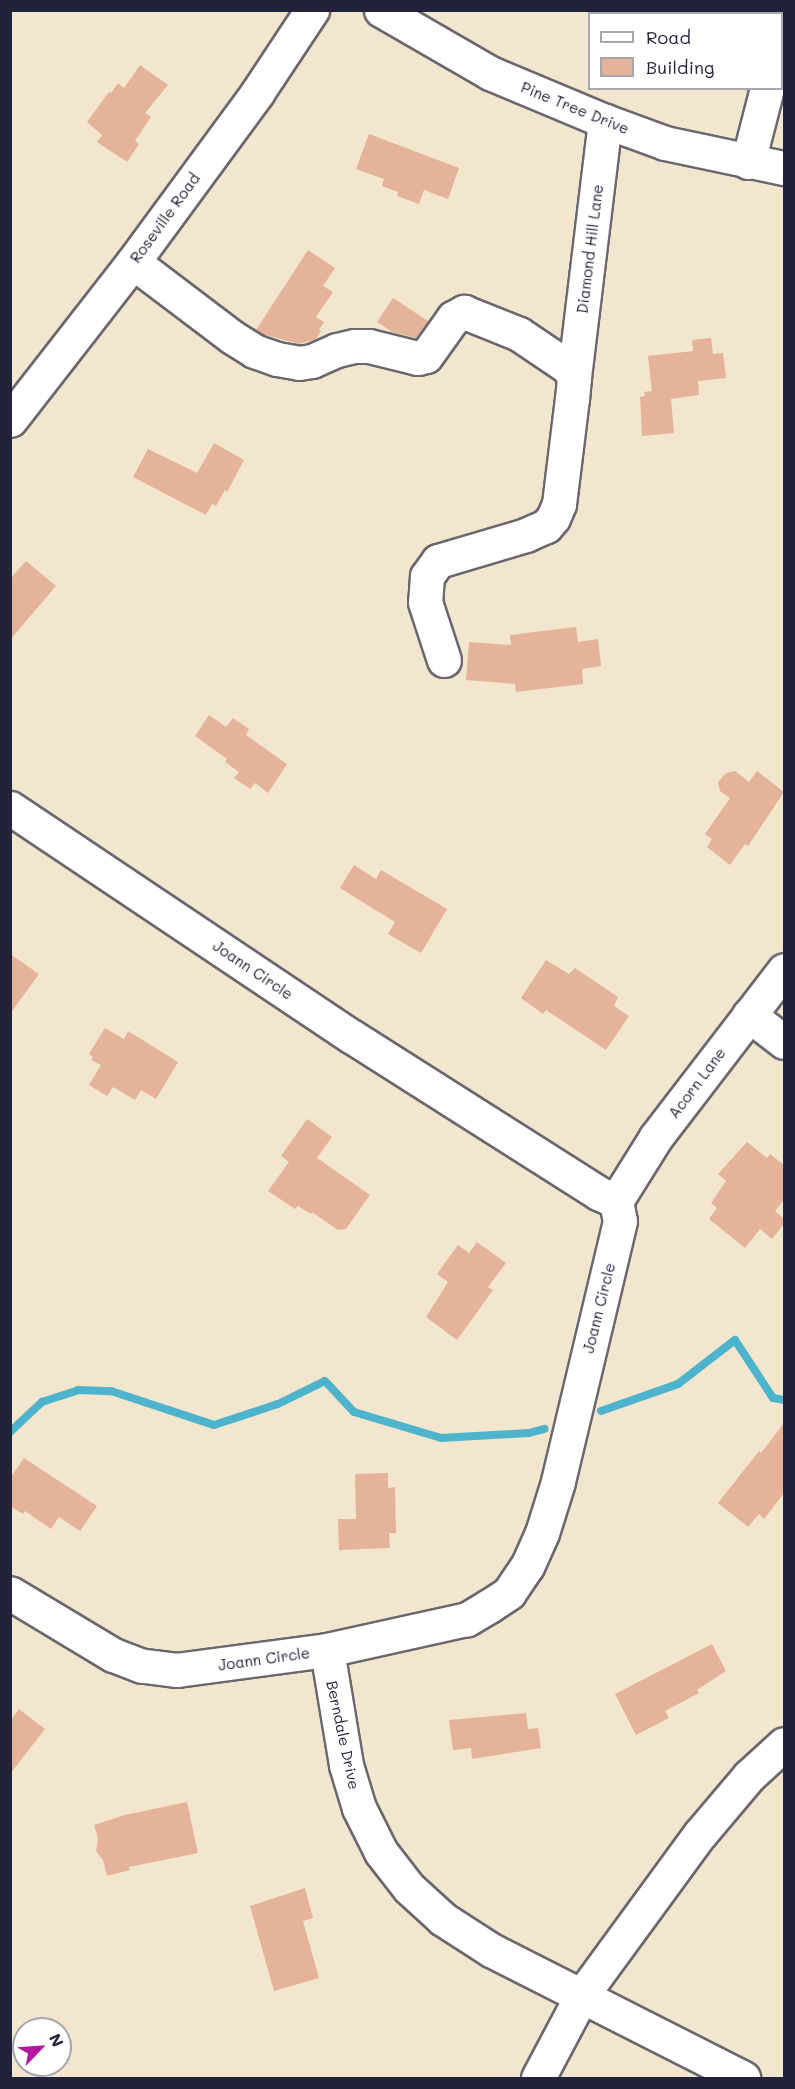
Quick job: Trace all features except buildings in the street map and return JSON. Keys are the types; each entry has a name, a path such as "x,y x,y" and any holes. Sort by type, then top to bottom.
{"street":[{"name":"Roseville Road","path":"16,403 133,262 257,93 312,10"},
{"name":"Pine Tree Drive","path":"381,10 490,73 605,121 665,143 784,168"},
{"path":"748,162 766,90"},
{"name":"Diamond Hill Lane","path":"444,660 425,602 427,576 438,561 526,535 546,526 553,518 559,504 605,121"},
{"path":"133,262 232,337 254,351 277,359 299,363 312,361 337,350 355,346 369,346 418,358 426,356 453,318 464,312 519,334 568,367 574,377"},
{"name":"Joann Circle","path":"10,808 351,1036 598,1193 616,1201 620,1221 558,1482 542,1533 527,1566 509,1593 467,1619 327,1650 177,1670 142,1666 113,1656 10,1593"},
{"name":"Acorn Lane","path":"616,1201 656,1137 784,970"},
{"path":"749,1015 784,1042"},
{"name":"Berndale Drive","path":"327,1650 346,1765 359,1808 381,1852 409,1888 442,1919 490,1950 743,2079"},
{"path":"538,2079 582,1995 700,1834 749,1776 784,1744"}],"waterway":[{"path":"601,1411 678,1384 735,1340 773,1398 784,1400"},
{"path":"10,1432 42,1402 78,1390 111,1391 214,1425 278,1404 325,1381 354,1412 441,1438 529,1433 544,1429"}]}
